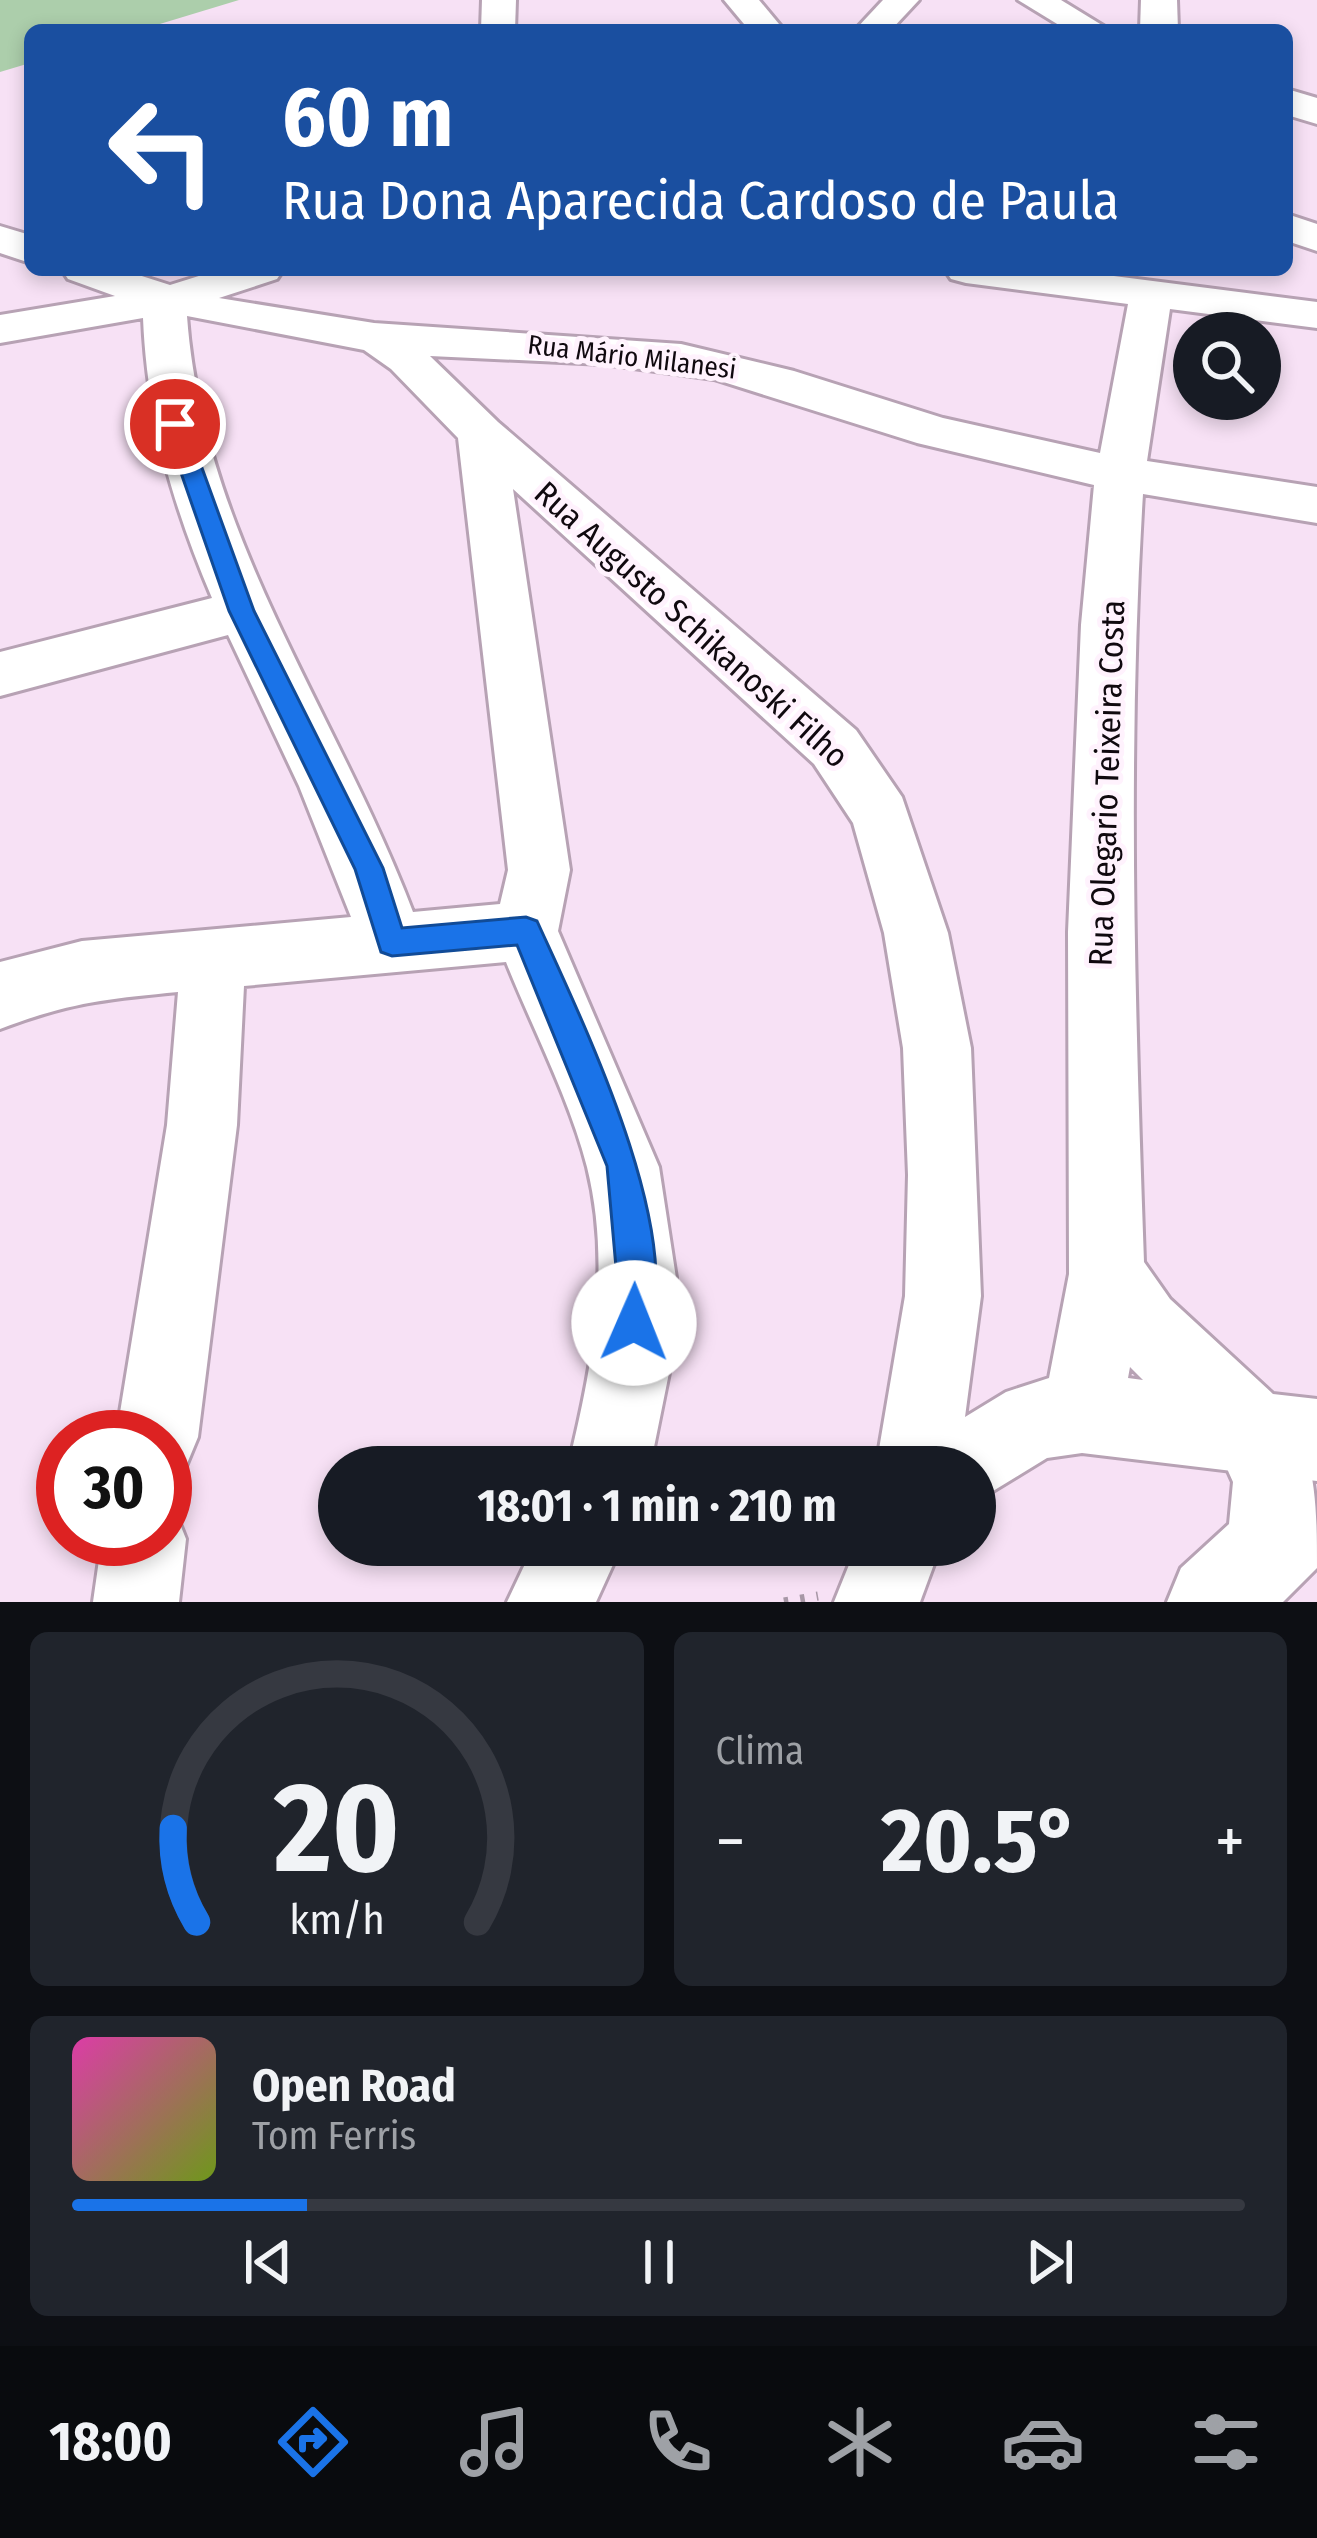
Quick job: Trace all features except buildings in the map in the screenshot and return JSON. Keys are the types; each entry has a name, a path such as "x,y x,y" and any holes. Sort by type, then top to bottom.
{"main road":[{"path":"1268,1551 1287,1438"}],"street":[{"path":"741,0 762,24"},
{"path":"878,24 902,0"},
{"path":"1035,0 1081,24"},
{"name":"Rua Mário Milanesi","path":"99,276 164,301 376,337 510,342 685,359 753,374 934,432 1120,476 1317,505"},
{"path":"0,329 164,301 243,276"},
{"path":"1009,276 1317,315"},
{"name":"Rua Olegario Teixeira Costa","path":"1082,1413 1107,1274 1100,908 1108,625 1120,476 1151,296"},
{"path":"164,301 162,356 175,424 242,611 369,868 392,943"},
{"name":"Rua Augusto Schikanoski Filho","path":"376,337 407,358 481,434 835,747 881,815 916,934 937,1048 943,1296 919,1446"},
{"path":"481,434 539,870 526,931 623,1166 638,1278 631,1368 614,1446"},
{"path":"0,674 242,611"},
{"path":"0,998 22,984 82,971 526,931"},
{"path":"162,1410 202,1125 213,959"},
{"path":"1107,1274 1143,1326 1287,1438"},
{"path":"993,1446 1034,1420 1082,1413 1287,1438"},
{"path":"136,1602 141,1566"},
{"path":"550,1602 569,1566"}],"green space":[{"path":"0,0 239,0 160,24 24,24 24,65 0,72"}],"route":[{"path":"175,424 242,611 369,868 392,943 526,931 623,1166 638,1278 634,1323"}]}
